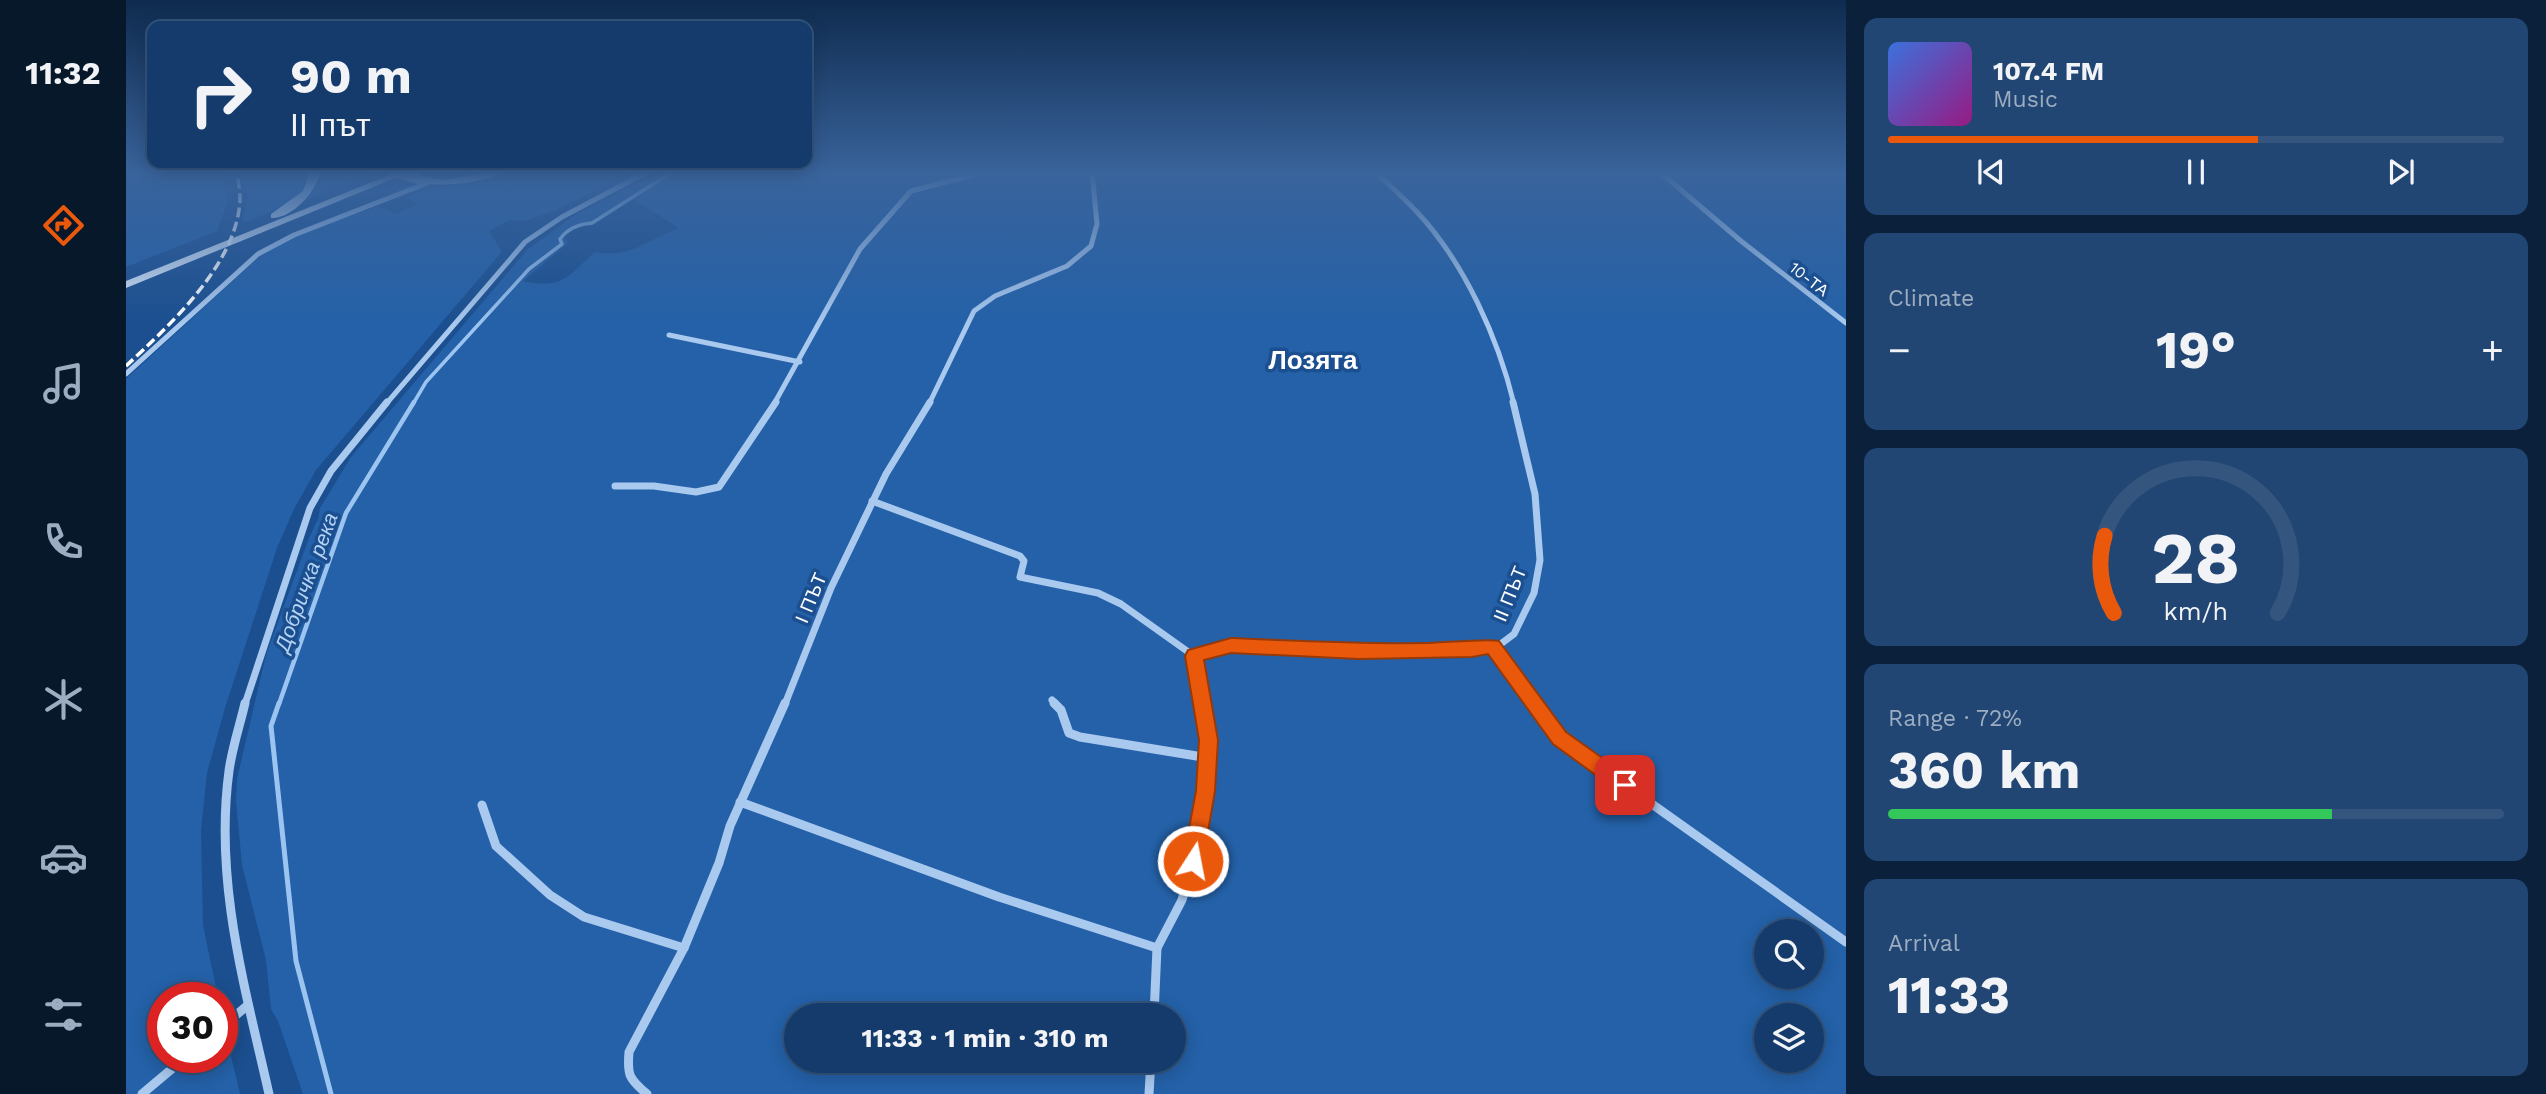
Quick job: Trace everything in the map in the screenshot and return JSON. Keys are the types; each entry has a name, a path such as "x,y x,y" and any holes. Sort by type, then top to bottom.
{"main road":[{"path":"126,277 256,223"},
{"path":"126,285 279,223"}],"street":[{"path":"126,374 258,254 320,223"},
{"path":"269,1094 229,913 225,821 229,769 245,703 310,508 331,471 525,242 553,223"},
{"path":"615,486 654,486 671,491 715,490 782,394 852,260 882,223"},
{"name":"І ПЪТ","path":"647,1094 626,1071 629,1052 684,948 719,863 740,802 800,670 831,588 872,501 897,454 938,390 974,311 995,296 1067,265 1091,246 1097,223"},
{"name":"ІІ ПЪТ","path":"1194,656 1231,645 1359,651 1472,650 1493,646 1514,634 1534,593 1540,569 1533,477 1514,399 1493,333 1468,286 1425,223"},
{"name":"10-ТА","path":"1720,223 1846,323"},
{"path":"669,335 800,362"},
{"path":"872,501 1020,556 1024,561 1020,577 1098,593 1121,604 1194,656 1209,740 1209,758 1202,817 1193,861 1182,900 1157,948 1155,1003"},
{"path":"1493,646 1559,738 1846,942"},
{"path":"1052,699 1060,710 1069,733 1209,758"},
{"path":"740,802 934,876 1068,922 1157,948"},
{"path":"482,805 496,846 550,895 584,917 684,948"},
{"path":"238,1013 248,1005"},
{"path":"142,1094 167,1073"},
{"path":"1149,1094 1150,1073"}],"shaded area":[{"path":"126,223 220,223 217,231 126,267"},
{"path":"331,223 503,223 489,231 501,250 500,254 316,470 294,509 277,548 225,708 207,773 201,830 203,925 215,982 147,982 147,1073 235,1073 240,1094 126,1094 126,379 261,255 295,236"},
{"path":"564,223 596,223 591,226 579,225 564,236 568,243 523,281 547,284 556,282 570,275 595,252 618,253 629,250 679,228 671,223 1846,223 1846,1094 303,1094 278,1021 271,1009 266,960 242,865 236,801 237,779 266,655 320,508 351,457 527,250"}],"waterway":[{"name":"Добричка река","path":"413,404 426,382 529,269 562,244 560,239 570,229 592,223"},
{"name":"Добричка река","path":"279,704 346,513 414,402"},
{"name":"Добричка река","path":"279,703 271,726 296,961 331,1094"}],"railway":[{"path":"126,366 199,291 228,246 236,223"}],"district":[{"name":"Лозята","path":"1313,360"}],"route":[{"path":"1193,861 1209,764 1209,740 1194,656 1231,645 1359,651 1472,650 1493,646 1559,738 1625,785"}]}
